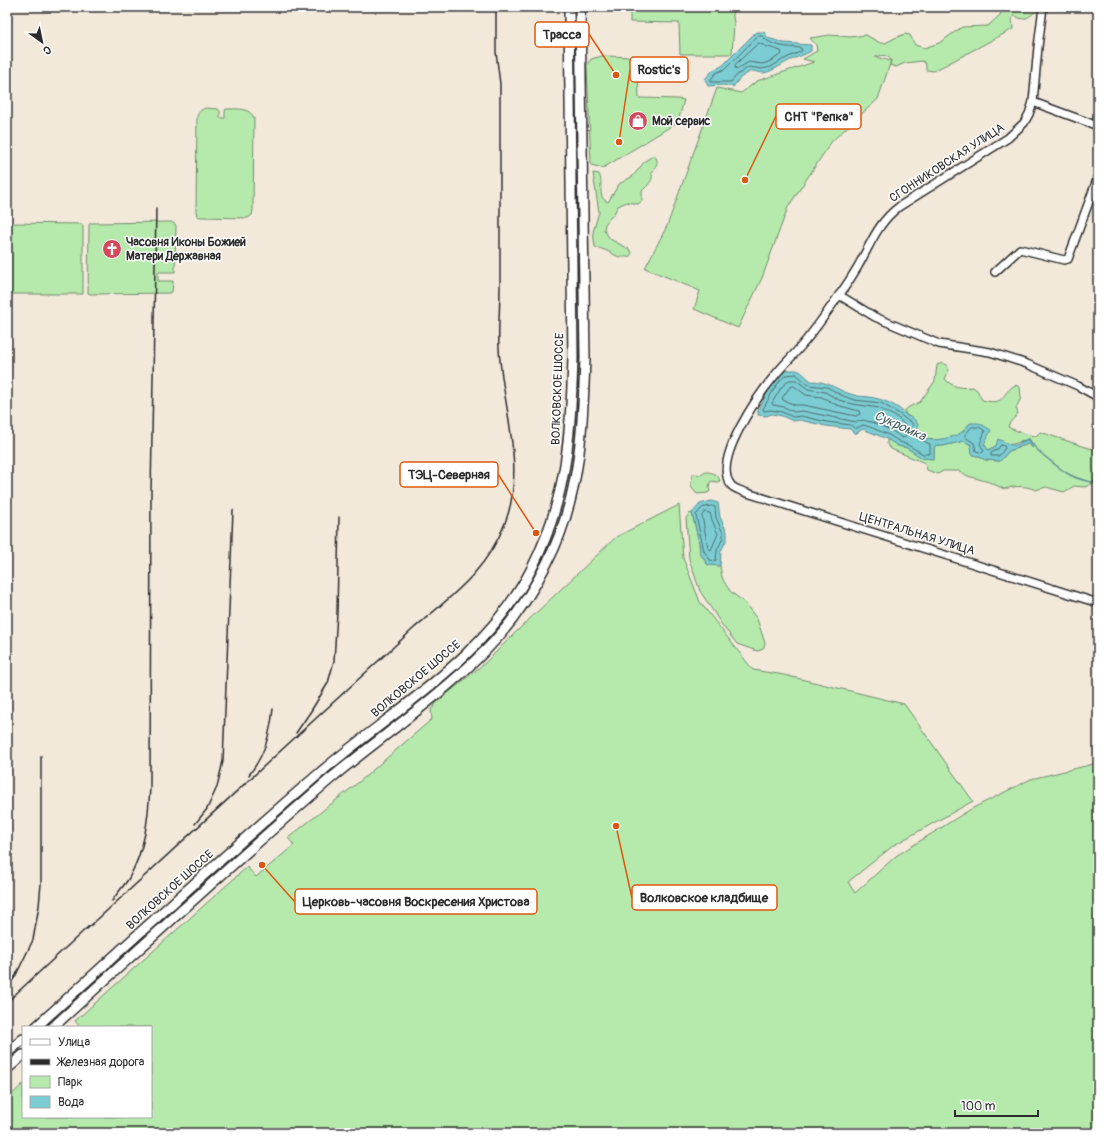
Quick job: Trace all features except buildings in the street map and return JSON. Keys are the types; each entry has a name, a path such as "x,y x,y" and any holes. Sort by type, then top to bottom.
{"main road":[{"name":"ВОЛКОВСКОЕ ШОССЕ","path":"37,1026 322,771 452,668 479,642 503,614 532,568 553,519 558,500 569,442 572,403 573,358 569,7"},
{"name":"ВОЛКОВСКОЕ ШОССЕ","path":"54,1026 299,807 364,751 431,699 487,649 512,620 547,564 564,523 574,482 581,443 584,403 585,358 580,7"},
{"path":"7,1054 22,1040"},
{"path":"7,1069 22,1056"}],"street":[{"name":"СГОННИКОВСКАЯ УЛИЦА","path":"730,484 726,471 729,454 750,409 776,374 814,329 839,295 857,268 882,223 890,213 1008,138 1024,123 1033,102 1043,7"},
{"path":"1033,102 1098,126"},
{"path":"995,272 1020,249 1064,260 1068,259 1098,177"},
{"path":"839,295 875,317 939,344 990,352 1027,364 1078,386 1098,397"},
{"name":"ЦЕНТРАЛЬНАЯ УЛИЦА","path":"730,484 744,492 1098,603"}],"green space":[{"path":"630,7 732,7 734,24 732,54 680,54 679,23 630,22"},
{"path":"1000,7 1037,7 1034,13 1024,19 1014,15 1012,19 1013,29 934,71 926,70 926,65 923,61 905,63 896,67 890,65 891,62 878,99 832,141 788,207 762,278 738,328 694,309 700,291 645,268 667,226 717,88 741,93 757,81 814,62 803,59 817,51 816,45 810,38 830,35 850,37 866,35 880,43 885,43 905,34 910,35 915,45 924,48 939,43 962,27 988,26 1000,15 1002,10","holes":["882,55 886,56 891,61 875,57"]},
{"path":"602,56 636,57 638,65 639,98 684,100 678,122 603,168 591,165 587,65 591,59"},
{"path":"206,108 218,109 220,111 220,118 225,118 226,109 242,109 252,114 254,118 253,210 252,215 248,218 197,216 197,117 200,111"},
{"path":"654,155 657,163 652,174 651,182 642,191 642,201 638,204 627,202 617,207 615,212 605,224 604,230 610,239 629,249 632,253 629,257 619,257 595,247 593,232 599,212 593,173 599,174 602,197 608,202 619,184 633,176 645,161"},
{"path":"171,222 176,226 175,272 158,272 158,281 173,281 172,292 88,293 90,223"},
{"path":"7,223 82,224 83,294 7,294"},
{"path":"942,363 947,365 949,370 945,379 948,382 958,387 973,387 977,390 982,400 995,402 999,401 1015,385 1020,387 1021,398 1016,408 1018,413 1008,427 1033,436 1036,436 1040,432 1098,451 1098,481 1085,487 1074,486 1064,492 1046,487 1036,490 1020,486 1004,489 989,482 968,476 959,471 943,471 938,474 927,470 925,463 891,449 887,444 887,439 898,446 907,448 923,458 934,459 934,448 936,445 943,446 964,441 971,445 972,454 986,460 1000,461 1009,451 1028,444 1033,447 1022,440 1013,444 1008,444 999,440 996,446 988,450 970,423 961,433 944,439 934,440 926,438 913,431 904,411 920,402 935,381 937,365"},
{"path":"706,472 714,474 720,481 710,482 710,491 708,493 697,494 691,487 692,475 700,475"},
{"path":"679,505 683,558 700,602 753,670 784,675 904,704 973,801 894,845 848,882 855,893 896,856 971,809 1031,779 1098,763 1098,1129 1094,1133 7,1133 7,1099 22,1085 22,1118 152,1118 152,1026 79,1026 75,1021 247,867 256,877 294,845 288,838 359,782 432,719 431,710 437,702 485,663 616,537"},
{"path":"692,513 700,553 707,564 720,566 724,582 731,592 744,602 757,619 765,643 761,650 757,651 737,644 722,625 700,591 689,559 686,518"}],"water":[{"path":"756,32 764,32 768,38 784,43 811,45 811,51 768,72 762,73 751,71 740,78 733,87 723,85 708,86 705,79 713,70 722,66"},
{"path":"787,370 797,370 811,381 818,381 828,384 848,393 890,403 907,416 912,417 918,424 917,428 913,431 930,440 944,439 954,436 961,433 970,423 979,423 991,430 984,444 988,450 996,446 998,439 1014,445 1029,439 1033,448 1028,444 1009,451 1000,461 986,460 972,454 971,445 964,441 943,446 936,445 934,448 934,459 922,458 907,448 898,446 887,439 863,429 855,434 850,429 826,426 800,420 793,421 782,416 772,414 766,416 758,415 758,410 770,388 782,373"},
{"path":"711,501 718,503 720,517 727,532 727,539 721,551 720,566 708,565 700,553 692,513 700,504"}],"waterway":[{"name":"Сукромка","path":"1020,442 1029,439 1040,452 1071,476 1098,483"}],"railway":[{"path":"87,929 413,629 454,594 478,569 497,540 505,523 513,488 514,469 511,432 499,351 500,84 496,52 496,7"},
{"path":"112,901 129,878 139,856 147,823 150,788 151,493 156,208"},
{"path":"195,824 207,809 217,787 223,761 233,510"},
{"path":"296,733 328,683 334,661 337,613 339,517"},
{"path":"249,775 255,767 266,744 273,709"},
{"path":"7,988 15,977 33,940 39,906 41,884 41,756"},
{"path":"7,1002 89,926"}],"place":[{"name":"Трасса","path":"616,75"},
{"name":"Мой сервис","path":"638,121"},
{"name":"Rostic's","path":"619,142"},
{"name":"СНТ \"Репка\"","path":"745,180"},
{"name":"Часовня Иконы Божией Матери Державная","path":"112,249"},
{"name":"ТЭЦ-Северная","path":"536,533"},
{"name":"Волковское кладбище","path":"616,826"},
{"name":"Церковь-часовня Воскресения Христова","path":"262,865"}]}
